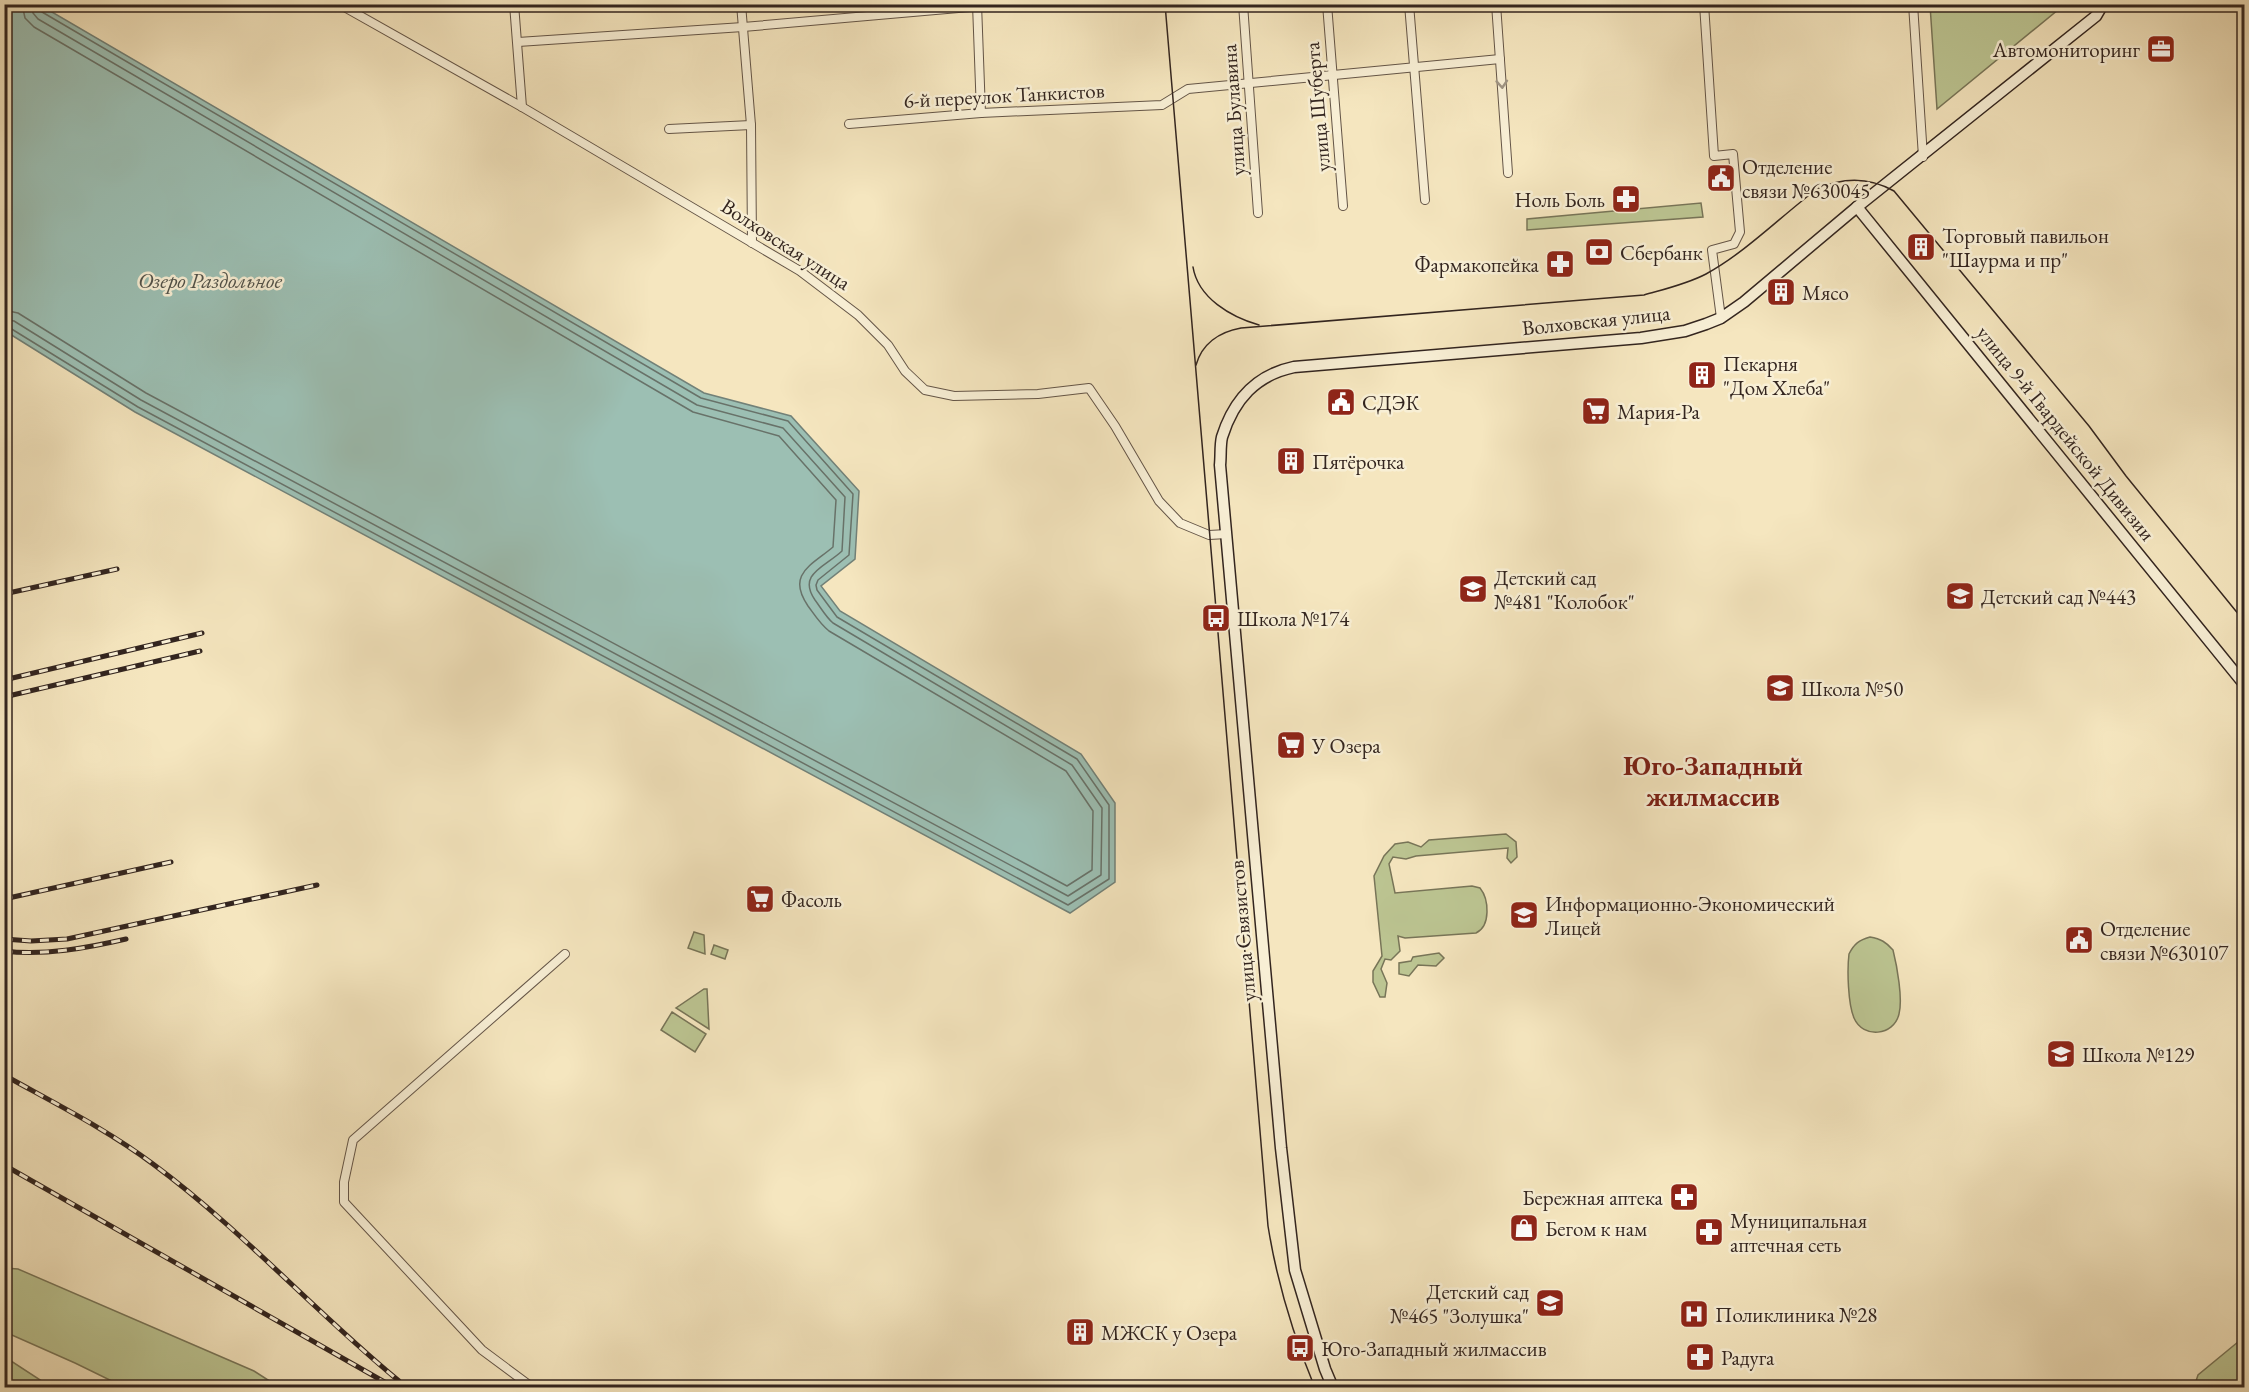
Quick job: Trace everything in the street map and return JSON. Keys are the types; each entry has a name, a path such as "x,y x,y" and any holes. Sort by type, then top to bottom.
{"main road":[{"name":"Волховская улица","path":"1220,465 1222,438 1234,410 1250,387 1277,370 1294,366 1641,338 1685,331 1721,318 1744,302 1857,207 1923,157 2096,16 2103,4"},
{"name":"улица 9-й Гвардейской Дивизии","path":"1857,207 2244,684"},
{"name":"улица Связистов","path":"1220,465 1281,1148 1295,1270 1333,1388"}],"street":[{"name":"Волховская улица","path":"339,4 522,107 800,271 858,315 888,345 905,371 925,390 954,396 1038,394 1089,388 1115,426 1159,501 1180,524 1209,535 1227,534"},
{"path":"514,4 522,107"},
{"path":"741,4 750,125 752,243"},
{"path":"518,42 743,27 1004,4"},
{"name":"улица Булавина","path":"1243,4 1258,213"},
{"name":"улица Шуберта","path":"1327,4 1343,206"},
{"path":"1409,4 1425,200"},
{"path":"1496,4 1508,173"},
{"path":"1704,4 1714,156 1733,154 1740,232 1734,244 1712,250 1721,318"},
{"path":"1913,4 1923,157"},
{"path":"977,5 981,113"},
{"path":"1250,83 1500,58"},
{"name":"6-й переулок Танкистов","path":"849,124 981,113 1161,105 1188,89 1250,83"},
{"path":"669,129 750,125"},
{"path":"533,1388 482,1350 344,1202 344,1182 353,1140 565,954"}],"green space":[{"path":"1930,4 2064,5 1937,109"},
{"path":"1701,203 1703,217 1527,230 1527,219"},
{"path":"1506,834 1516,842 1517,857 1511,863 1507,858 1508,848 1416,856 1406,859 1393,857 1389,864 1395,893 1472,886 1480,888 1483,893 1487,912 1484,925 1476,933 1405,938 1398,936 1400,951 1391,960 1385,959 1381,969 1387,983 1385,997 1380,997 1373,982 1373,971 1382,956 1374,876 1384,856 1395,844 1408,842 1421,847 1429,840"},
{"path":"694,932 704,935 705,954 688,948"},
{"path":"1870,937 1883,941 1893,950 1900,991 1900,1008 1896,1021 1891,1027 1878,1032 1871,1032 1858,1025 1852,1012 1849,996 1849,954 1857,943"},
{"path":"714,945 728,950 725,959 711,954"},
{"path":"1439,953 1444,958 1436,966 1418,965 1409,976 1399,974 1399,963 1411,961 1413,957"},
{"path":"707,989 709,1029 676,1008"},
{"path":"672,1012 706,1034 695,1052 661,1030"},
{"path":"5,1268 18,1269 254,1371 279,1387 124,1387 5,1332"},
{"path":"2244,1337 2244,1387 2201,1387 2196,1381 2198,1375"},
{"path":"5,1357 51,1387 5,1387"}],"water":[{"name":"Озеро Раздольное","path":"4,5 40,5 704,393 791,416 859,491 855,559 821,586 840,611 1081,754 1115,803 1115,882 1070,913 135,412 5,331"}],"tram line":[{"path":"1165,4 1268,1226 1287,1308 1315,1388"},
{"path":"1196,365 1202,351 1212,340 1241,328 1644,295 1691,281 1721,265 1817,189 1836,182 1856,180 1875,183 1894,191 2089,426 2126,476 2244,621"},
{"path":"1193,267 1201,288 1217,305 1238,317 1259,325"}],"railway":[{"path":"4,594 117,569"},
{"path":"4,680 202,633"},
{"path":"4,697 200,651"},
{"path":"4,899 171,862"},
{"path":"4,939 31,941 67,939 317,885"},
{"path":"4,951 50,952 126,939"},
{"path":"4,1075 99,1128 153,1164 217,1215 337,1327 399,1381"},
{"path":"4,1165 395,1388"}],"place":[{"name":"Автомониторинг","path":"2161,49"},
{"name":"Отделение связи №630045","path":"1721,178"},
{"name":"Ноль Боль","path":"1626,199"},
{"name":"Торговый павильон \"Шаурма и пр\"","path":"1921,247"},
{"name":"Сбербанк","path":"1599,252"},
{"name":"Фармакопейка","path":"1560,264"},
{"name":"Мясо","path":"1781,292"},
{"name":"Пекарня \"Дом Хлеба\"","path":"1702,375"},
{"name":"СДЭК","path":"1341,402"},
{"name":"Мария-Ра","path":"1596,411"},
{"name":"Пятёрочка","path":"1291,461"},
{"name":"Детский сад №481 \"Колобок\"","path":"1473,589"},
{"name":"Детский сад №443","path":"1960,596"},
{"name":"Школа №174","path":"1216,618"},
{"name":"Школа №50","path":"1780,688"},
{"name":"У Озера","path":"1291,745"},
{"name":"Фасоль","path":"760,899"},
{"name":"Информационно-Экономический Лицей","path":"1524,915"},
{"name":"Отделение связи №630107","path":"2079,940"},
{"name":"Школа №129","path":"2061,1054"},
{"name":"Бережная аптека","path":"1684,1197"},
{"name":"Бегом к нам","path":"1524,1228"},
{"name":"Муниципальная аптечная сеть","path":"1709,1232"},
{"name":"Детский сад №465 \"Золушка\"","path":"1550,1303"},
{"name":"Поликлиника №28","path":"1694,1314"},
{"name":"МЖСК у Озера","path":"1080,1332"},
{"name":"Юго-Западный жилмассив","path":"1300,1348"},
{"name":"Радуга","path":"1700,1357"}],"district":[{"name":"Юго-Западный жилмассив","path":"1713,780"}]}
